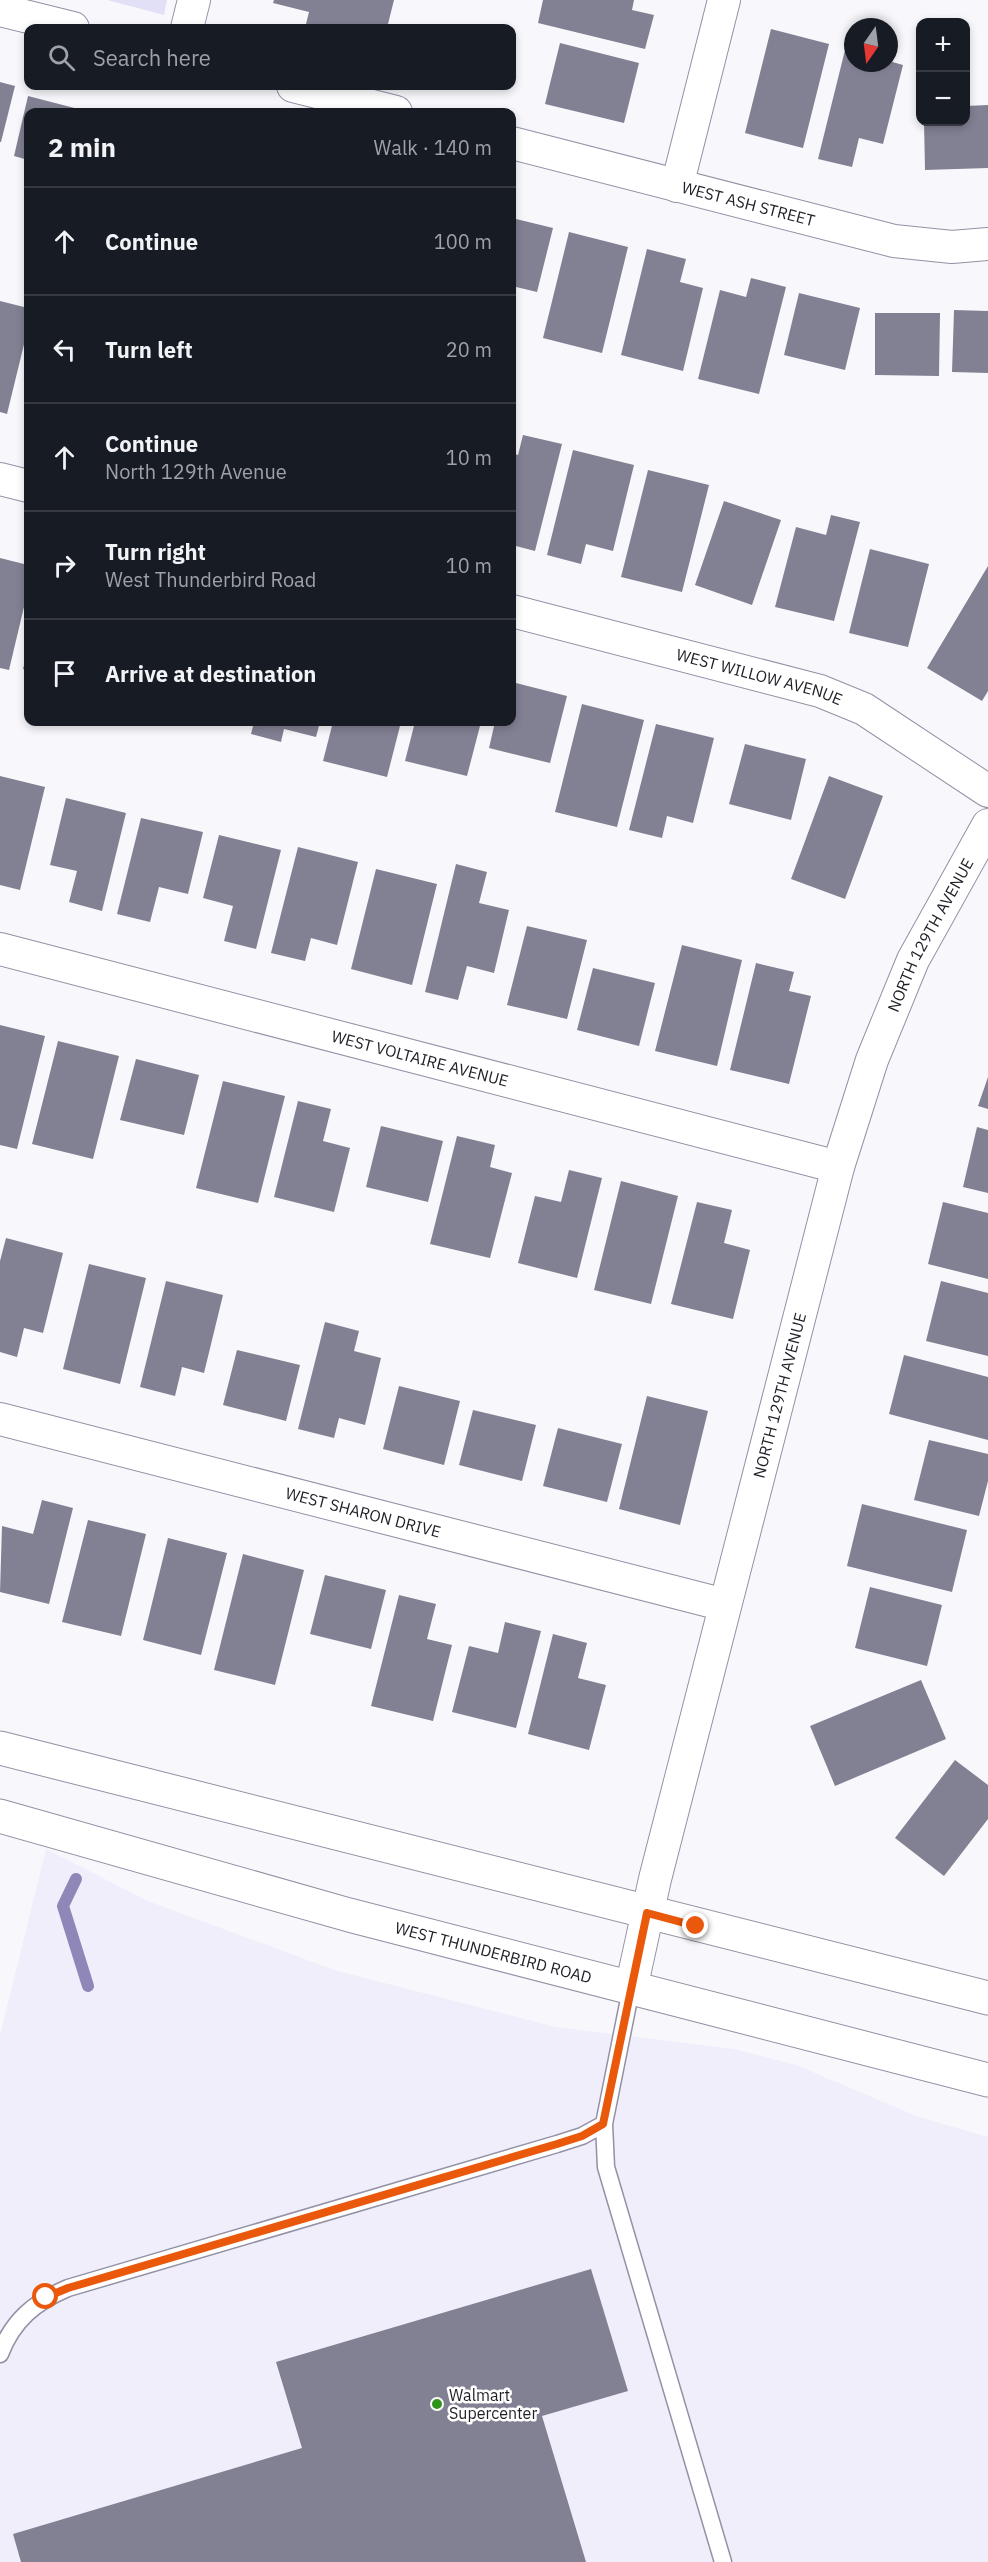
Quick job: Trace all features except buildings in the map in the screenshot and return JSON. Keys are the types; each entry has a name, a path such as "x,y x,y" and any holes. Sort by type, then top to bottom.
{"main road":[{"path":"0,1748 988,1998"},
{"name":"WEST THUNDERBIRD ROAD","path":"0,1816 349,1915 988,2080"}],"street":[{"path":"188,24 194,0"},
{"path":"677,186 724,0"},
{"path":"0,10 57,24"},
{"path":"309,90 380,108"},
{"name":"WEST ASH STREET","path":"516,144 894,241 952,247 988,244"},
{"path":"0,478 24,485"},
{"name":"WEST WILLOW AVENUE","path":"516,612 820,691 864,709 988,791"},
{"name":"NORTH 129TH AVENUE","path":"631,1989 647,1913 838,1167 872,1060 913,960 988,825"},
{"name":"WEST VOLTAIRE AVENUE","path":"0,949 838,1167"},
{"name":"WEST SHARON DRIVE","path":"0,1419 725,1605"}],"lane":[{"path":"631,1989 603,2124 606,2167 723,2562"},
{"path":"0,2354 6,2337 23,2314 46,2297 68,2288 557,2144 582,2136 603,2124"}],"shaded area":[{"path":"107,0 167,0 164,15"},
{"path":"46,1849 148,1901 334,1970 556,2027 734,2049 796,2065 919,2117 988,2137 988,2562 0,2562 0,2035"}],"waterway":[{"path":"76,1879 63,1906 88,1986"}],"place":[{"name":"Walmart Supercenter","path":"437,2404"}],"route":[{"path":"46,2297 68,2288 582,2136 603,2124 647,1913 696,1926"}]}
